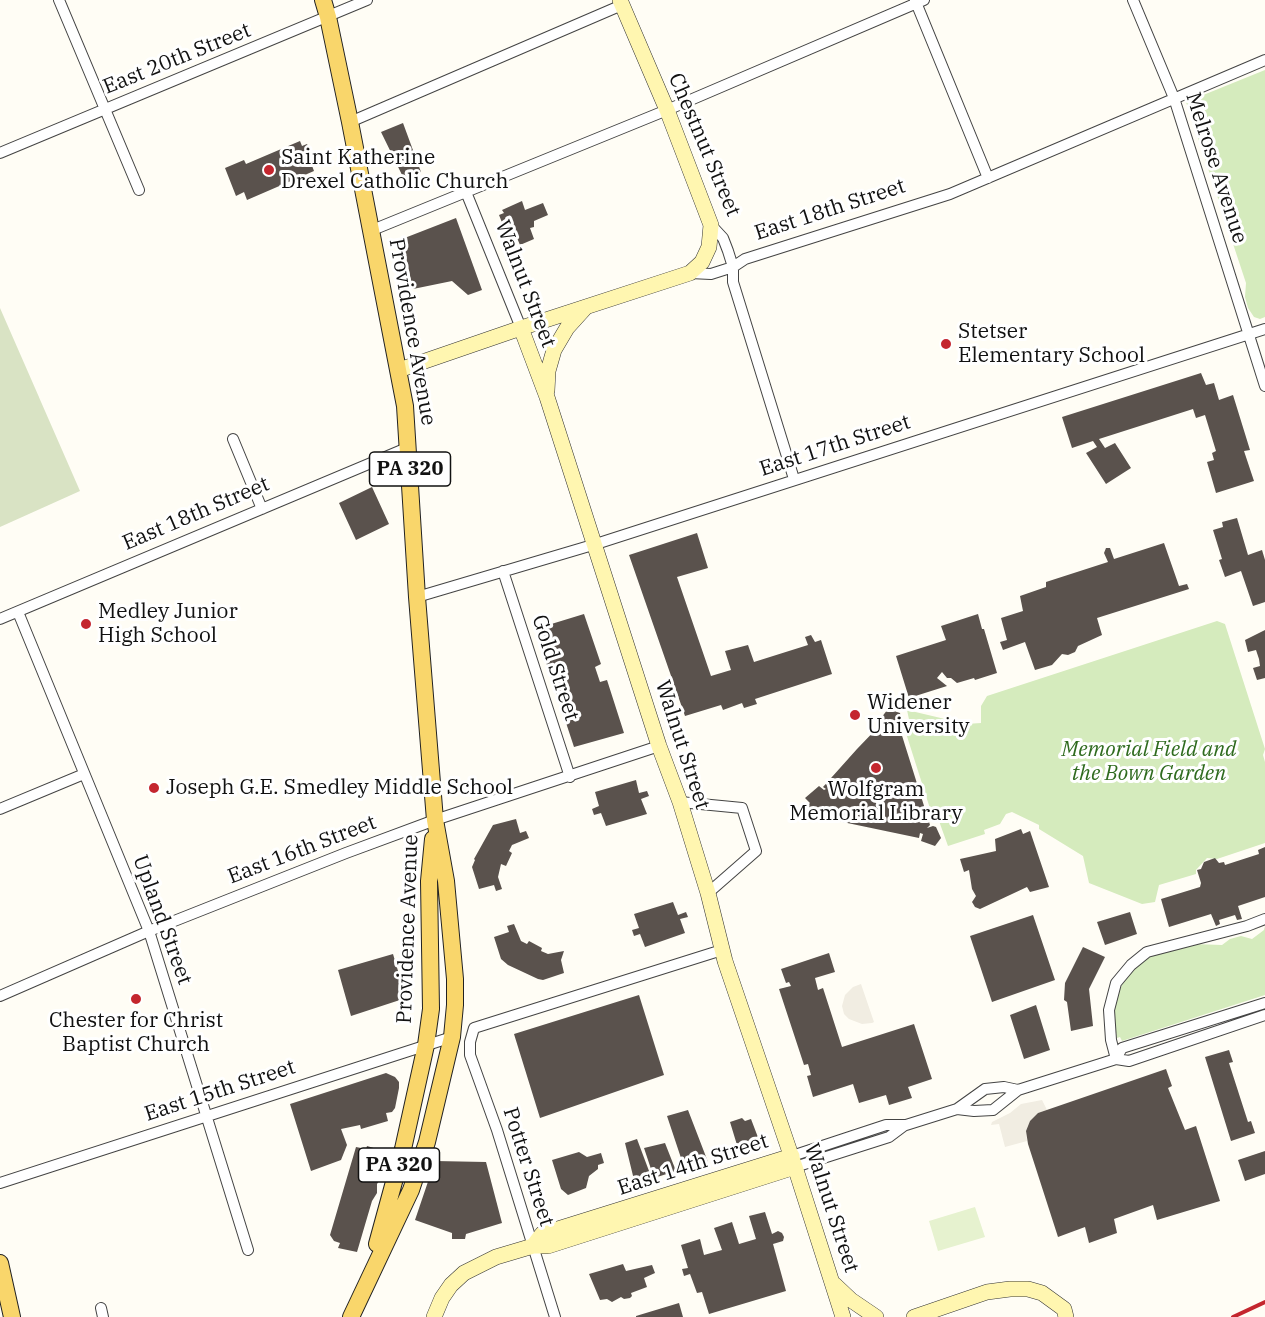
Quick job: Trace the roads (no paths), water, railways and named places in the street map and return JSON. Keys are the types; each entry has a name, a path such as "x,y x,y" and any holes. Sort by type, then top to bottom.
{"main road":[{"name":"Providence Avenue","path":"322,0 328,17 350,122 399,370 409,447 417,597 435,820 446,881 454,957 455,1005 452,1037 427,1142 411,1190 384,1249 365,1283"},
{"name":"Providence Avenue","path":"351,1317 365,1283 403,1149 426,1045 431,1009 429,881 435,820"},
{"path":"0,1263 12,1317"}],"street":[{"path":"59,0 139,190"},
{"name":"East 20th Street","path":"0,153 368,0"},
{"name":"Melrose Avenue","path":"1133,0 1174,98 1265,386"},
{"path":"370,231 667,110 918,1 988,178"},
{"path":"350,122 621,2"},
{"name":"Chestnut Street","path":"621,2 667,110 711,225 723,238 733,267 733,282 794,479"},
{"name":"East 18th Street","path":"399,370 690,273 711,274 733,267 745,259 950,194 1265,60"},
{"name":"Walnut Street","path":"466,192 547,398 596,544 659,746 680,802 708,893 722,950 794,1161 843,1317"},
{"path":"690,273 699,266 706,255 711,225"},
{"path":"547,398 548,371 555,350 567,328 587,306"},
{"name":"East 17th Street","path":"417,597 596,544 1265,329"},
{"path":"232,439 262,509"},
{"name":"East 18th Street","path":"0,619 409,447"},
{"name":"Gold Street","path":"503,571 570,777"},
{"name":"Upland Street","path":"18,612 149,931 248,1250"},
{"name":"East 16th Street","path":"0,996 149,931 276,880 435,820 659,746"},
{"path":"0,809 84,774"},
{"path":"680,802 742,808 756,851 708,893"},
{"path":"1116,1059 1111,1040 1109,1010 1116,983 1131,965 1146,952 1265,920"},
{"name":"Potter Street","path":"555,1317 497,1130 470,1054 470,1042 474,1028 722,950"},
{"name":"East 14th Street","path":"1116,1059 1122,1048 1265,1003"},
{"name":"East 14th Street","path":"957,1108 974,1111 993,1110 1018,1090 1116,1059 1129,1061 1265,1015"},
{"name":"East 15th Street","path":"0,1182 452,1037"},
{"name":"East 14th Street","path":"434,1317 442,1298 451,1285 464,1273 496,1257 533,1246 548,1246 658,1204 794,1161 890,1137 906,1125 957,1108 985,1089 1004,1087 1018,1090"},
{"path":"834,1284 851,1300 876,1317"},
{"path":"914,1317 987,1292 1010,1288 1042,1293 1064,1309 1066,1317"}],"railway":[{"path":"1233,1317 1265,1302"}],"place":[{"name":"Saint Katherine Drexel Catholic Church","path":"269,170"},
{"name":"Stetser Elementary School","path":"946,344"},
{"name":"Medley Junior High School","path":"86,624"},
{"name":"Widener University","path":"855,715"},
{"name":"Wolfgram Memorial Library","path":"876,768"},
{"name":"Joseph G.E. Smedley Middle School","path":"154,788"},
{"name":"Chester for Christ Baptist Church","path":"136,999"}],"park label":[{"name":"Memorial Field and the Bown Garden","path":"1149,762"}]}
